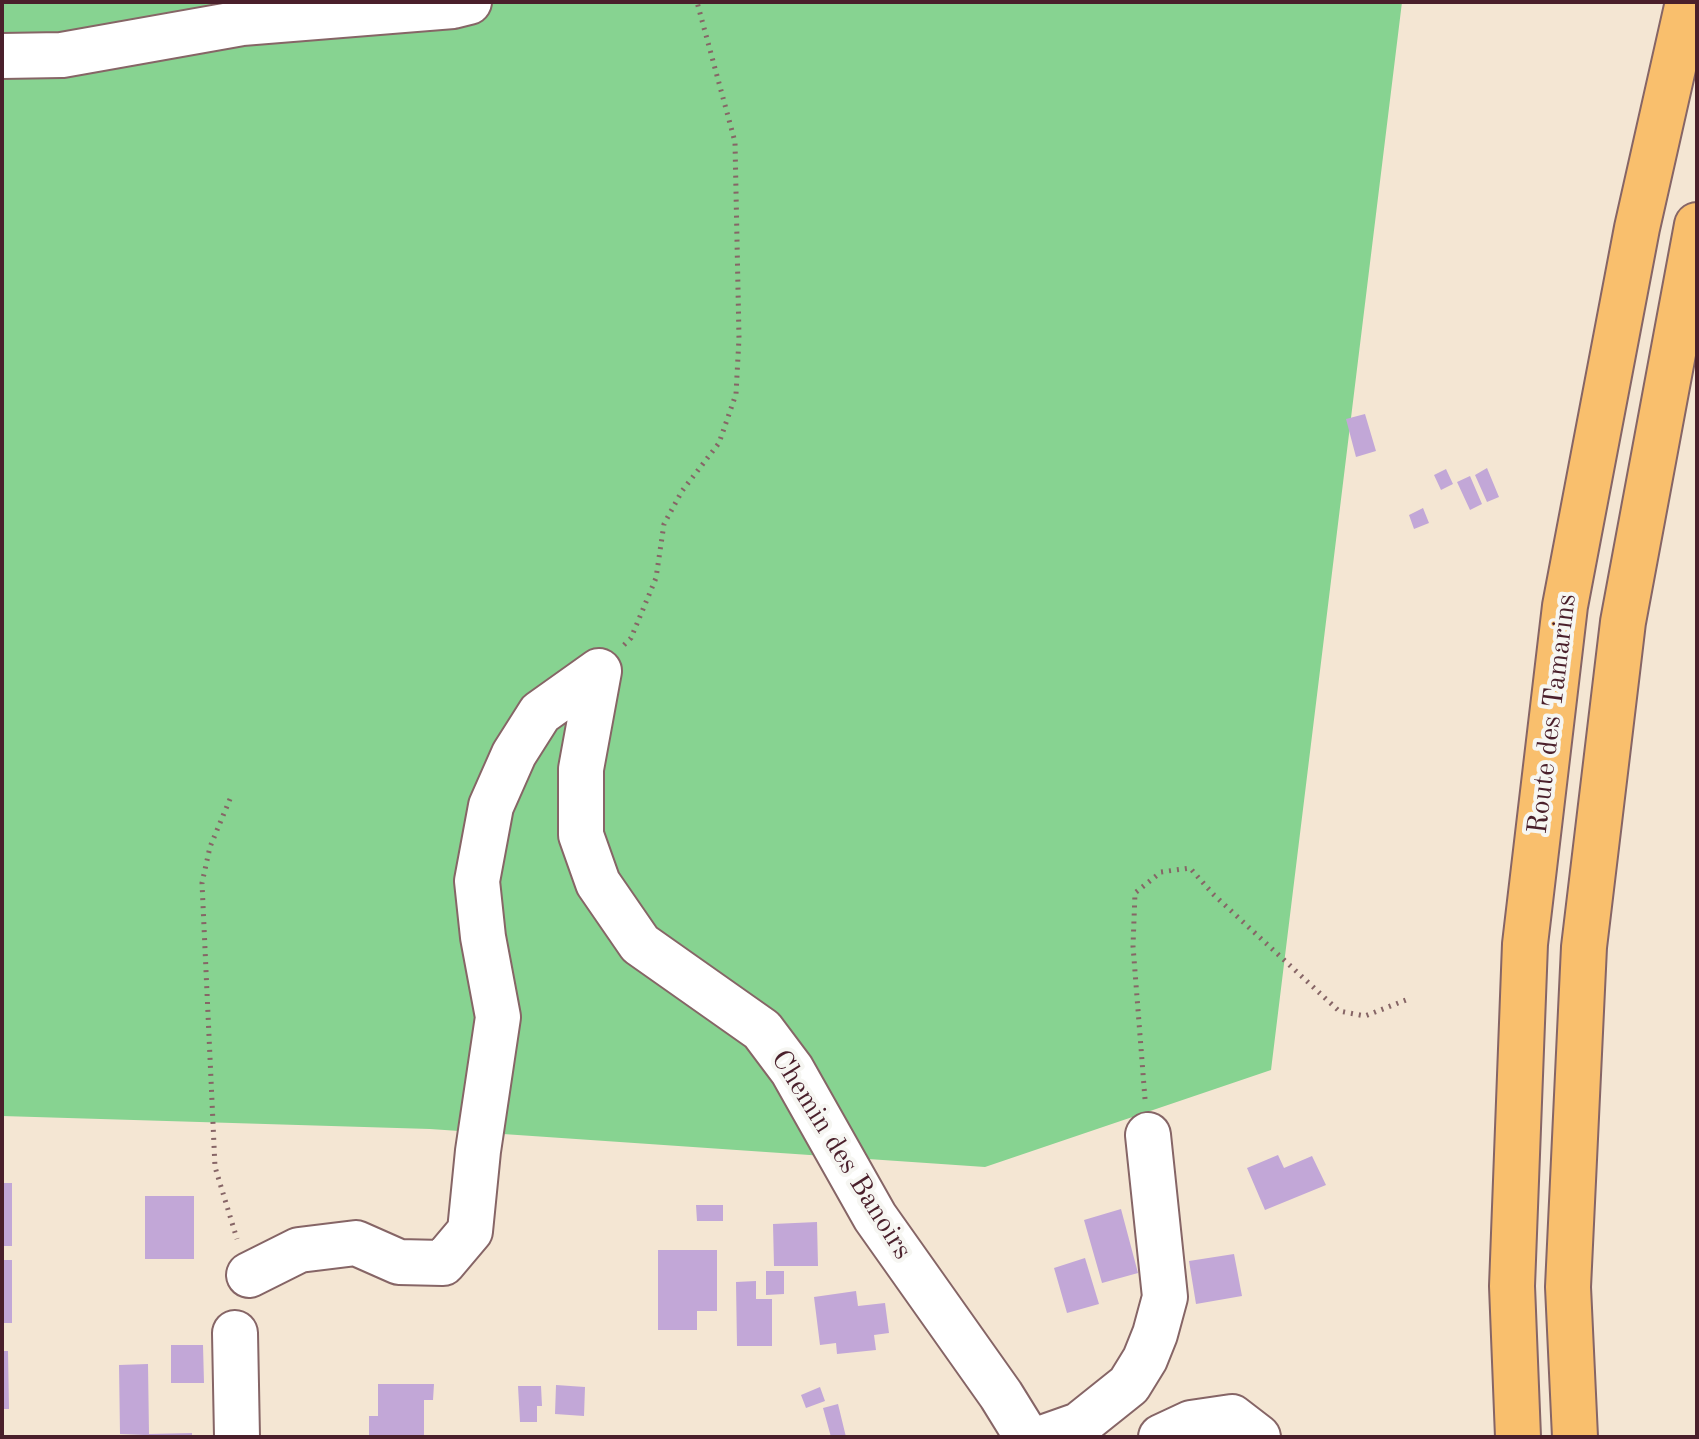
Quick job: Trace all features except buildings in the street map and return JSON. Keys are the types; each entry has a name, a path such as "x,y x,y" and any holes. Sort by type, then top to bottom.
{"highway":[{"name":"Route des Tamarins","path":"1518,1437 1512,1286 1525,944 1565,606 1637,228 1688,2"},
{"name":"Route des Tamarins","path":"1575,1437 1568,1287 1584,947 1623,622 1697,225"}],"street":[{"path":"2,56 62,55 242,23 453,6 469,2"},
{"path":"249,1275 299,1250 356,1243 399,1262 443,1263 470,1231 478,1151 498,1017 483,937 477,881 491,806 514,754 540,713 599,671"},
{"name":"Chemin des Banoirs","path":"599,671 581,769 581,835 598,883 640,944 762,1030 792,1070 875,1217 1001,1395 1027,1437"},
{"path":"1045,1437 1079,1425 1129,1385 1145,1359 1155,1334 1165,1297 1148,1135"},
{"path":"235,1333 237,1437"},
{"path":"1161,1437 1191,1423 1232,1417 1258,1437"}],"path":[{"path":"599,671 631,638 656,578 664,524 682,491 719,443 736,394 739,338 735,142 697,2"},
{"path":"230,799 210,847 202,883 215,1167 249,1275"},
{"path":"1148,1135 1133,946 1135,893 1161,872 1190,868 1214,895 1339,1011 1365,1016 1411,998"}],"green space":[{"path":"2,2 1402,2 1271,1070 985,1167 430,1129 2,1116"}]}
